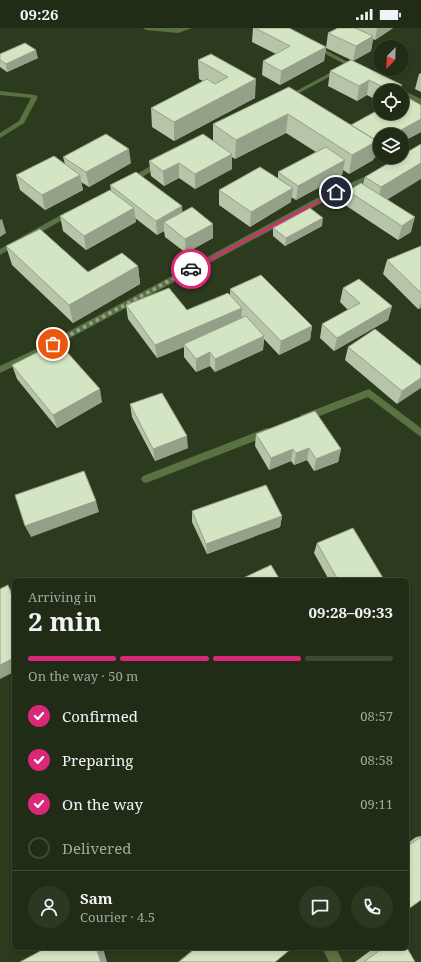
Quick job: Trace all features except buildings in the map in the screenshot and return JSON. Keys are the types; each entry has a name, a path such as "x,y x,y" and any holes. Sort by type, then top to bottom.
{"street":[{"path":"146,28 178,31 189,28"},
{"path":"304,41 362,71"},
{"path":"280,100 350,65"},
{"path":"0,93 35,97 22,122 0,136"},
{"path":"409,96 421,102"},
{"path":"121,185 169,158"},
{"path":"0,370 39,351 322,199 386,170"},
{"path":"0,252 80,207"},
{"path":"295,422 369,393 421,433"},
{"path":"146,479 280,427"},
{"path":"330,950 336,962"}],"way so far":[{"path":"53,344 191,269"}],"route":[{"path":"191,269 336,192"}]}
